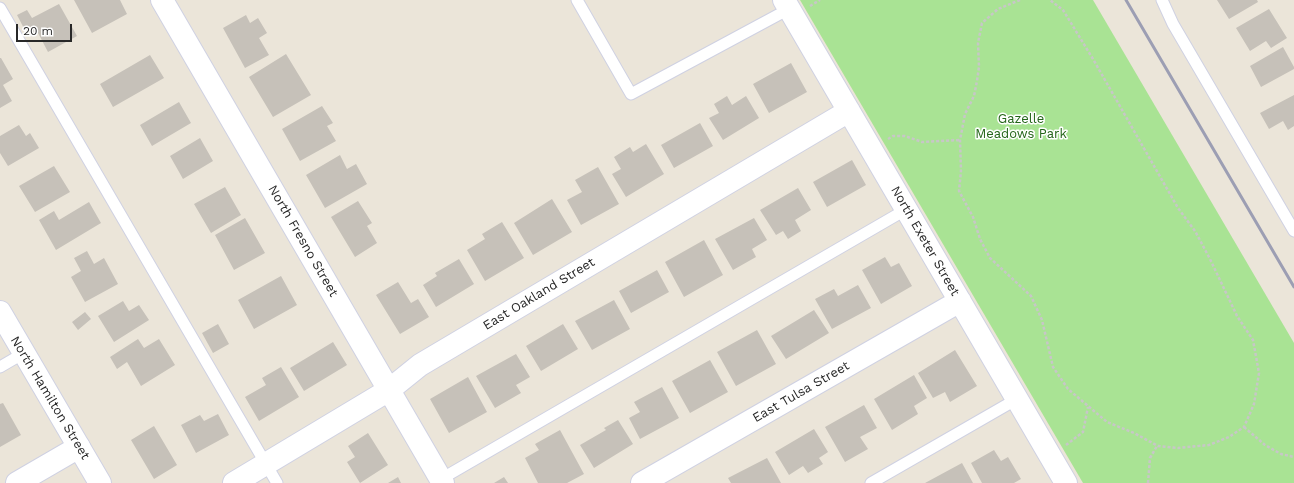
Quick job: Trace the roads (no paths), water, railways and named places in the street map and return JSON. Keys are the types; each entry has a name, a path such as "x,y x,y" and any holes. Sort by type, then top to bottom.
{"street":[{"name":"North Fresno Street","path":"162,0 442,481"},
{"name":"North Exeter Street","path":"793,5 849,111 1066,483"},
{"name":"East Oakland Street","path":"234,483 389,390 420,365 849,111"},
{"name":"East Tulsa Street","path":"642,483 960,301"},
{"name":"North Hamilton Street","path":"0,312 100,483"},
{"path":"18,483 79,447"}],"lane":[{"path":"576,0 631,94 793,5"},
{"path":"1162,0 1173,24 1294,232"},
{"path":"0,8 277,483"},
{"path":"442,481 906,209"},
{"path":"0,367 24,353"},
{"path":"871,483 1018,399"}],"railway":[{"path":"1126,0 1294,287"}],"park label":[{"name":"Gazelle Meadows Park","path":"1021,126"}]}
